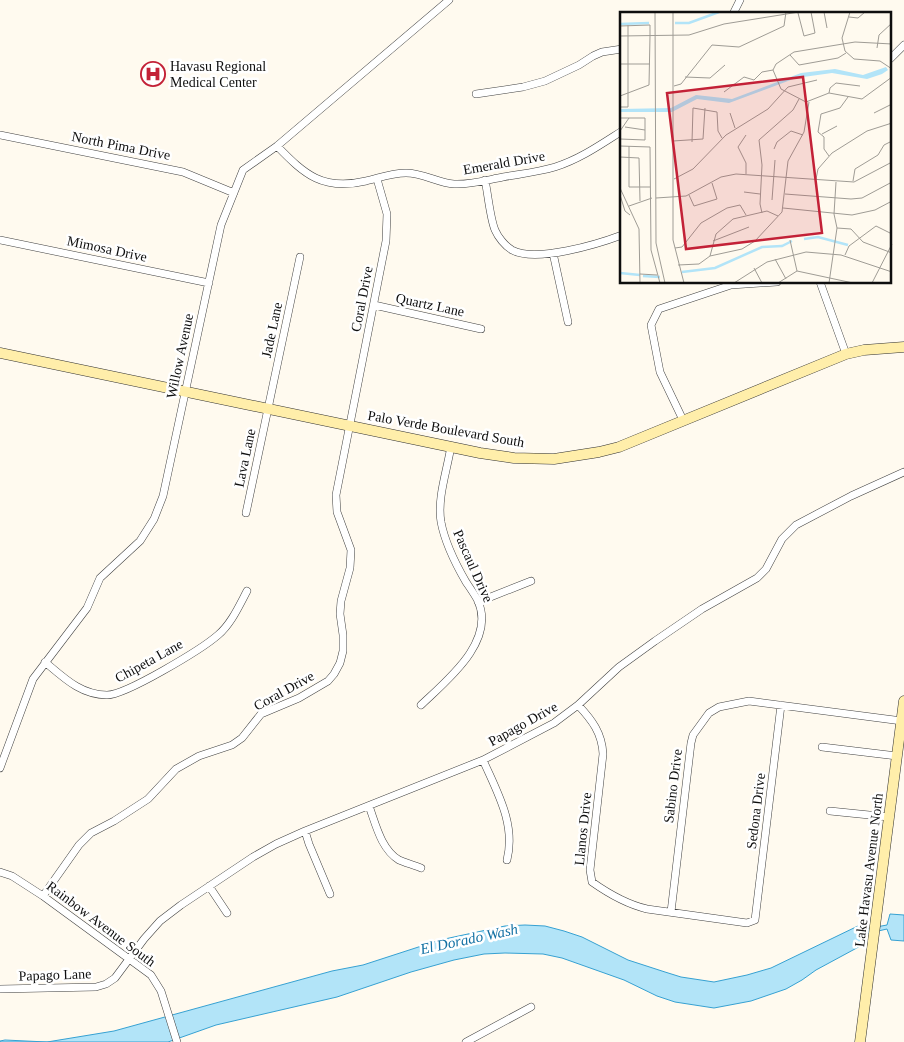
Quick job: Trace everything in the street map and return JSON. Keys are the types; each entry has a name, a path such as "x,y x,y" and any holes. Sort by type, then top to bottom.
{"main road":[{"name":"Palo Verde Boulevard South","path":"0,353 451,446 514,458 554,459 619,447 846,354 871,349 904,347"},
{"name":"Lake Havasu Avenue North","path":"860,1042 904,701"}],"street":[{"name":"Willow Avenue","path":"0,768 33,679 87,608 100,578 140,541 154,519 163,496 220,225 243,170 277,146 449,0"},
{"path":"734,12 740,0"},
{"path":"892,57 904,45"},
{"path":"476,94 523,87 545,81 579,65 593,56 620,49"},
{"name":"Emerald Drive","path":"277,146 299,169 313,178 326,183 356,184 396,173 408,173 452,184 462,184 563,164 588,153 620,132"},
{"name":"North Pima Drive","path":"0,134 183,172 234,193"},
{"name":"Coral Drive","path":"43,896 79,845 91,833 148,799 176,769 199,756 232,745 242,738 262,714 299,698 328,681 340,663 343,635 340,614 341,601 350,568 351,550 337,512 336,495 388,228 387,214 377,179"},
{"path":"485,180 494,229 503,242 512,250 524,254 553,253 605,241 620,235"},
{"name":"Mimosa Drive","path":"0,240 209,283"},
{"path":"553,253 568,322"},
{"name":"Jade Lane","path":"269,408 300,257"},
{"path":"684,420 660,372 651,325 659,309 731,285 746,284"},
{"path":"821,284 846,354"},
{"name":"Quartz Lane","path":"374,305 481,329"},
{"name":"Lava Lane","path":"246,513 269,408"},
{"name":"Pascaul Drive","path":"421,706 456,671 474,648 480,631 478,602 454,561 441,523 440,503 451,446"},
{"name":"Papago Drive","path":"128,958 160,921 209,886 276,844 483,760 554,723 578,705 619,668 655,641 702,609 756,578 766,569 782,539 796,525 851,496 904,472"},
{"path":"478,602 531,581"},
{"name":"Chipeta Lane","path":"45,662 85,692 108,695 118,694 135,686 218,635 237,610 247,591"},
{"name":"Sabino Drive","path":"671,912 691,742 693,735 709,713 719,707 749,701 902,720"},
{"name":"Llanos Drive","path":"578,705 599,732 602,743 603,766 590,870 592,882 618,899 632,905 747,923 755,920"},
{"name":"Sedona Drive","path":"755,920 782,705"},
{"path":"822,746 897,756"},
{"path":"483,760 509,828 510,847 507,860"},
{"path":"369,806 388,851 400,860 421,868"},
{"path":"830,810 889,817"},
{"path":"305,831 330,894"},
{"name":"Rainbow Avenue South","path":"0,872 12,876 43,896 151,975 161,991 177,1042"},
{"path":"209,886 227,913"},
{"name":"Papago Lane","path":"0,989 96,987 106,984 115,978 128,958"},
{"path":"466,1042 531,1007"}],"water":[{"name":"El Dorado Wash","path":"890,914 904,915 904,941 891,940 887,929 865,934 866,943 816,970 786,989 751,1001 714,1008 675,1002 657,996 624,980 562,958 543,954 484,954 411,972 337,997 216,1025 168,1042 47,1042 114,1031 332,971 363,965 440,940 505,926 545,926 564,931 582,937 628,960 681,977 714,982 771,968 860,925 863,925 865,929 887,925"},
{"path":"5,1040 47,1042 0,1042 0,1041"}],"place":[{"name":"Havasu Regional Medical Center","path":"153,74"}]}
